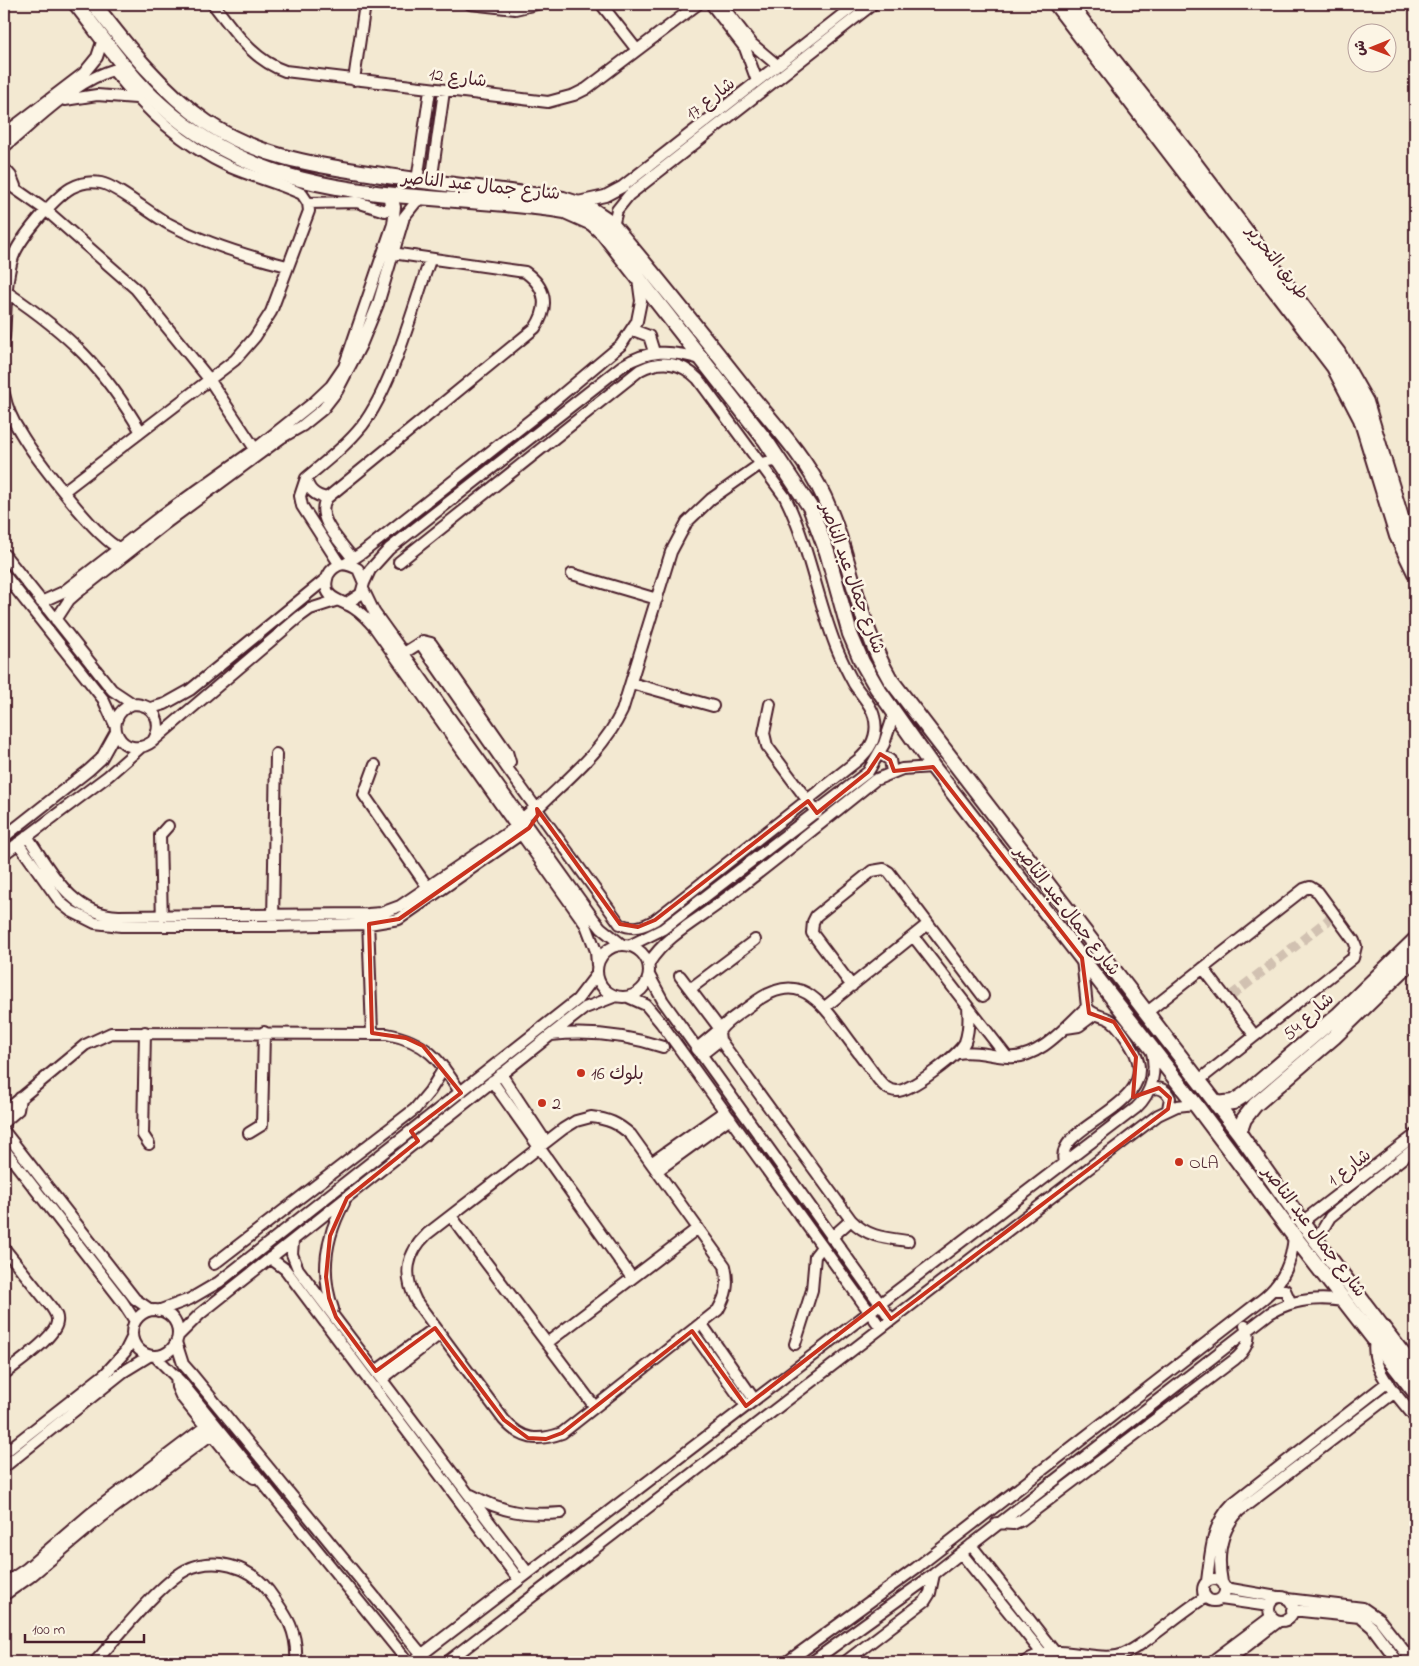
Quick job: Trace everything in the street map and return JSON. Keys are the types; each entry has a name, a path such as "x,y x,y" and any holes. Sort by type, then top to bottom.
{"main road":[{"name":"شارع جمال عبد الناصر","path":"76,4 103,39 119,68 175,117 232,155 302,181 390,195 551,209 579,216 603,233 766,440 810,507 827,552 850,634 862,662 877,688 933,767 1196,1104 1294,1236 1415,1392"},
{"name":"شارع جمال عبد الناصر","path":"94,4 129,50 174,96 206,122 229,136 303,164 576,202 599,213 613,226 804,464 824,496 842,546 866,629 876,655 890,679 1239,1134 1316,1241 1415,1370"},
{"name":"طريق التحرير","path":"1056,4 1334,367 1361,419 1397,536 1415,574"},
{"name":"طريق التحرير","path":"1069,4 1180,144 1338,353 1366,402 1401,517 1415,547"},
{"path":"1010,865 1018,864 1025,854"},
{"path":"1029,890 1035,880 1042,877"},
{"name":"شارع 54","path":"1233,1102 1308,1042 1415,940"},
{"name":"شارع 54","path":"1239,1134 1244,1119 1255,1105 1334,1037 1415,958"},
{"path":"1216,1104 1233,1102 1234,1114 1244,1119"}],"street":[{"name":"شارع 12","path":"214,4 242,41 264,62 285,71 534,102 560,100 586,89 698,4"},
{"path":"354,80 366,4"},
{"path":"470,4 515,9 537,4"},
{"path":"601,4 637,50"},
{"path":"711,4 745,48 757,81"},
{"path":"721,4 752,44 777,65"},
{"name":"شارع 17","path":"576,202 595,199 614,192 856,4"},
{"name":"شارع 17","path":"613,226 617,210 626,197 874,4"},
{"path":"4,147 60,101 79,82 97,58 103,39"},
{"path":"4,134 79,82 119,68 136,98 168,129 210,157 246,174 298,193 308,204 308,215 271,312 255,337 235,360 64,491"},
{"path":"424,182 430,90"},
{"path":"424,182 444,91"},
{"path":"60,101 90,96 136,98"},
{"path":"4,168 11,176 15,186"},
{"path":"4,181 15,186 48,211 136,289 209,379 240,423 247,427 262,446"},
{"path":"4,337 9,275 13,256 22,240 64,192 82,184 102,183 111,186 169,224 197,238 242,254 288,266"},
{"path":"614,192 620,197 626,197"},
{"path":"308,204 357,202 385,211 390,206 390,195"},
{"path":"41,602 74,590 166,523 262,446 331,386 344,367 392,253 396,226 395,208 390,195"},
{"path":"373,301 396,226 410,209 425,197"},
{"path":"353,559 323,517 323,504 326,498 535,328 543,317 546,304 543,291 536,280 525,272 430,260 392,253"},
{"path":"430,260 386,382 372,412 341,449 306,478 300,496 302,506 341,565 358,569 374,612 522,826 586,925 592,938 597,970 603,988 616,996"},
{"path":"638,279 640,311 633,330 621,345 547,407 353,559 330,572 326,586 329,594 336,600 358,610 375,628 522,826 601,928 642,952 648,963 649,975 656,992 891,1319"},
{"path":"8,293 55,326 77,345 107,379 141,432"},
{"path":"633,330 649,336 654,352"},
{"path":"346,603 357,599 378,559 632,359 654,352 678,352 701,359"},
{"path":"399,562 646,367 660,363 681,366 698,379 762,463 785,497 795,516 824,614 850,676 869,705 876,729 873,741 867,752 808,801 655,920 638,927 620,924 507,768 420,643 404,653"},
{"path":"4,394 8,411 19,432 100,534 119,548"},
{"path":"582,397 591,409"},
{"path":"762,463 767,450 766,440"},
{"path":"56,620 74,590 103,560 262,446"},
{"path":"18,843 52,893 71,911 95,923 108,926 162,921 368,919 392,910 430,891 537,817 537,809 599,749 613,731 622,711 671,552 687,522 711,499 762,463 773,461 783,464"},
{"path":"306,478 310,490 320,497 326,498"},
{"path":"428,519 437,532"},
{"path":"100,534 103,560"},
{"path":"325,543 336,535"},
{"path":"4,554 112,690 133,704 151,708 165,704 190,690 327,578"},
{"path":"4,574 103,699 123,742 135,748 141,747"},
{"path":"572,574 657,599"},
{"path":"4,854 108,776 141,747 153,741 299,617 310,609 336,600"},
{"path":"631,683 713,706"},
{"path":"4,837 89,770 105,753 116,729 120,712 133,704"},
{"path":"770,704 764,733 767,746 817,813"},
{"path":"151,708 159,724 158,733 153,741"},
{"path":"4,1453 111,1369 126,1352 132,1338 135,1321 142,1314 190,1299 219,1282 577,1000 597,970 605,951 663,929 817,813 868,772 880,754 895,711"},
{"path":"273,921 276,754"},
{"path":"880,754 890,760 892,772"},
{"path":"375,765 364,795 430,891"},
{"path":"648,963 671,938 717,905 875,780 892,772 912,768 933,767"},
{"path":"162,921 160,835 168,826"},
{"path":"27,836 61,886 78,903 99,914 162,921"},
{"path":"852,986 812,933 813,922 821,912 872,871 884,869 889,872 983,996"},
{"path":"52,893 61,886"},
{"path":"1146,1013 1304,889 1314,888 1333,917 1356,946 1353,958 1198,1081"},
{"path":"368,919 372,1033"},
{"path":"825,1007 928,924"},
{"path":"913,936 1007,1057"},
{"path":"690,989 755,940"},
{"path":"1082,958 1091,1010"},
{"path":"941,972 956,961"},
{"path":"1204,968 1229,997 1255,1036"},
{"path":"628,997 641,991 649,975"},
{"path":"680,976 850,1220 861,1230 874,1236 908,1241"},
{"path":"699,1052 763,996 779,988 796,988 813,994 825,1007 885,1088 896,1091 907,1088 958,1053 968,1032 968,1007"},
{"path":"4,1467 123,1372 152,1356 171,1350 177,1339 200,1314 585,1008 616,996 628,997 651,1010 881,1328"},
{"path":"958,1053 984,1052 1007,1057 1027,1055 1091,1010"},
{"path":"1064,1162 1063,1154 1067,1143 1121,1103 1131,1091 1138,1074 1134,1051 1114,1022 1091,1010"},
{"path":"144,1032 143,1134 149,1144"},
{"path":"249,1133 262,1125 264,1032"},
{"path":"4,1112 85,1045 111,1033 372,1033 406,1038 423,1046 444,1068 461,1093"},
{"path":"550,1036 596,1033 641,1040 663,1048"},
{"path":"132,1338 141,1352 152,1356 176,1376 258,1480 410,1662 425,1658 528,1573 868,1311 1136,1108 1149,1090 1154,1069 1151,1048"},
{"path":"214,1264 414,1109 430,1091 444,1068"},
{"path":"500,1074 542,1145 632,1278"},
{"path":"492,1081 542,1145"},
{"path":"1149,1090 1159,1088 1164,1090 1170,1098 1168,1109"},
{"path":"4,1122 18,1110 20,1098"},
{"path":"447,1662 891,1319 1168,1109 1196,1104"},
{"path":"654,1167 727,1115"},
{"path":"591,1117 606,1118 620,1125 631,1136 654,1167 725,1266 728,1281 726,1296 718,1310 562,1433 546,1439 528,1438 513,1430 504,1420 437,1331 409,1288 407,1273 409,1258 416,1245 451,1216 576,1121 591,1117"},
{"path":"4,1131 135,1299 173,1319 183,1364 425,1658"},
{"path":"411,1132 418,1141"},
{"name":"شارع 1","path":"1302,1222 1415,1140"},
{"name":"شارع 1","path":"1316,1241 1330,1217 1415,1140"},
{"path":"4,1149 122,1301 135,1321"},
{"path":"336,1317 329,1298 326,1256 330,1236 347,1198"},
{"path":"451,1216 595,1407"},
{"path":"831,1238 850,1220"},
{"path":"547,1343 698,1228"},
{"path":"786,1662 916,1568 1275,1290 1290,1264 1294,1236"},
{"path":"293,1241 292,1254 298,1269 528,1573"},
{"path":"795,1344 812,1290 814,1256 822,1247"},
{"path":"4,1248 52,1308 56,1315 57,1324 52,1334 4,1374"},
{"path":"270,1258 286,1269 519,1580"},
{"path":"838,1269 849,1262"},
{"path":"1275,1290 1285,1290 1288,1294 1288,1304"},
{"path":"812,1662 934,1574 1248,1330 1288,1304 1315,1299 1344,1301"},
{"path":"997,1524 1013,1524 1022,1520 1234,1360 1243,1352 1248,1342 1248,1330 1239,1319"},
{"path":"701,1323 750,1402"},
{"path":"379,1375 437,1331"},
{"path":"692,1331 750,1402"},
{"path":"1375,1340 1374,1359 1388,1382 1415,1418"},
{"path":"1183,1363 1191,1374"},
{"path":"176,1376 178,1392 242,1471 258,1480"},
{"path":"1282,1598 1291,1604 1292,1610 1286,1620 1221,1599 1213,1601 1206,1597 1203,1587 1207,1581 1215,1528 1222,1514 1388,1382"},
{"path":"1221,1599 1224,1585 1220,1569 1222,1544 1224,1532 1230,1520 1395,1392"},
{"path":"4,1595 44,1559 103,1516 209,1430"},
{"path":"1304,1448 1311,1457"},
{"path":"469,1494 512,1513 537,1515 561,1513"},
{"path":"494,1548 504,1540"},
{"path":"971,1544 1054,1651"},
{"path":"961,1553 1041,1652"},
{"path":"4,1584 44,1559"},
{"path":"95,1662 158,1594 186,1571 205,1564 225,1564 244,1570 261,1582 283,1611 292,1627 297,1645 296,1662"},
{"path":"845,1662 924,1601 930,1593 934,1574"},
{"path":"1207,1581 1214,1578 1224,1585 1282,1598 1363,1608 1380,1619 1413,1662"},
{"path":"1000,1602 1010,1594"},
{"path":"1025,1662 1041,1652 1054,1651 1108,1656 1125,1654 1206,1597"},
{"path":"1226,1662 1273,1615 1282,1598"},
{"path":"1292,1610 1360,1617 1372,1627 1398,1662"},
{"path":"378,1626 389,1615"},
{"path":"1211,1662 1273,1615"},
{"path":"814,1641 824,1653"}],"highlighted area":[{"path":"880,754 890,760 894,771 933,767 1082,958 1089,1013 1114,1022 1136,1057 1133,1097 1159,1088 1170,1098 1168,1109 891,1319 879,1303 746,1406 692,1331 562,1433 546,1439 528,1438 504,1420 435,1328 376,1371 336,1317 329,1298 326,1277 330,1236 347,1198 418,1141 411,1131 461,1093 423,1046 406,1038 372,1033 369,924 399,919 529,828 538,815 537,809 620,924 638,927 655,920 808,801 817,813 868,772"}],"tunnel":[{"path":"1231,996 1331,918"}],"place":[{"name":"بلوك 16","path":"581,1073"},
{"name":"2","path":"542,1103"},
{"name":"OLA","path":"1179,1162"}]}
